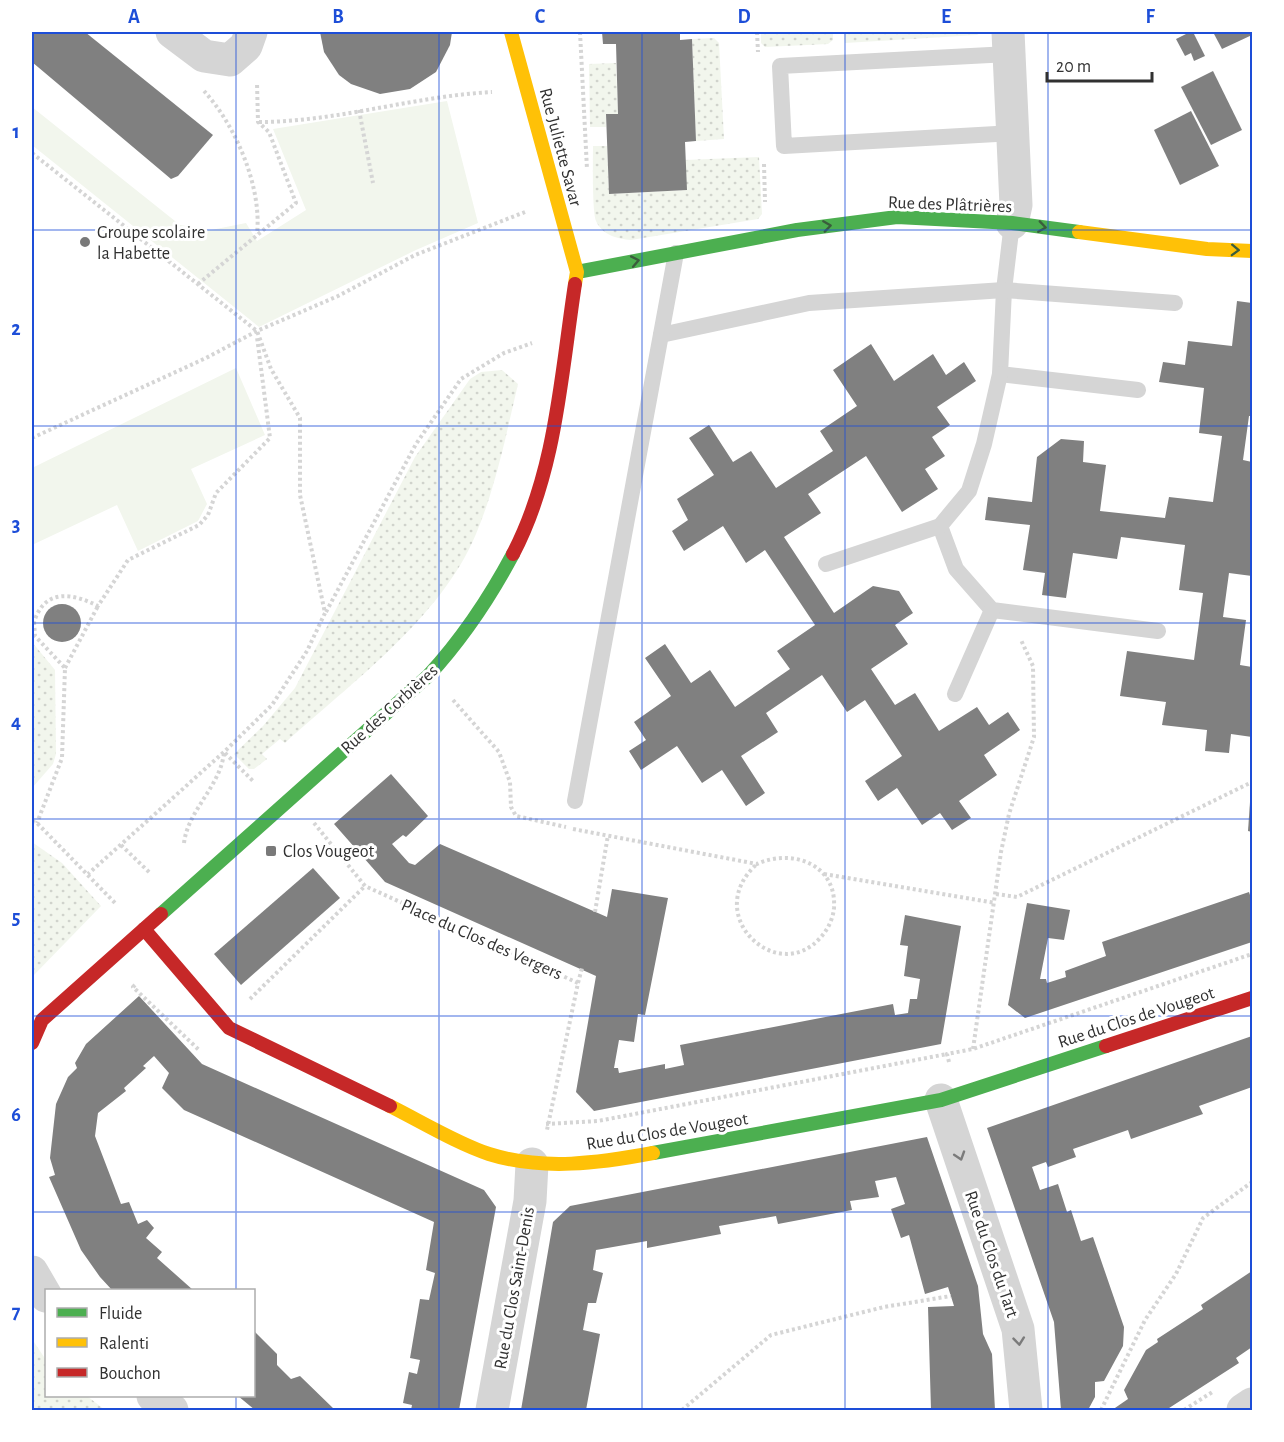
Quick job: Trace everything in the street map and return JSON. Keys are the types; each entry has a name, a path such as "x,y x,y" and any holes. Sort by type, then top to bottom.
{"street":[{"path":"172,32 204,56 230,60 246,46 251,32"},
{"name":"Rue Juliette Savar","path":"511,32 577,272"},
{"path":"1009,43 1016,205 1012,223"},
{"name":"Rue des Plâtrières","path":"577,272 796,230 897,217 1012,223 1207,249 1252,250"},
{"name":"Rue des Corbières","path":"32,1042 42,1020 428,676 452,651 488,601 507,568 540,490 551,439 577,272"},
{"name":"Rue du Clos de Vougeot","path":"144,929 229,1028 489,1154 532,1164 613,1161 941,1100 1252,998"},
{"name":"Rue du Clos du Tart","path":"941,1100 1018,1329 1026,1410"},
{"name":"Rue du Clos Saint-Denis","path":"492,1410 530,1201 532,1164"},
{"path":"32,1272 45,1294"},
{"path":"156,1397 172,1410"},
{"path":"1243,1410 1252,1404"}],"lane":[{"path":"1009,43 780,66 784,146 1014,134"},
{"path":"826,564 940,526 969,491 984,444 1000,374 1004,290 1012,223"},
{"path":"575,801 676,253"},
{"path":"661,335 809,303 1004,290 1175,303"},
{"path":"1000,374 1138,390"},
{"path":"940,526 956,569 1000,612 1158,631"},
{"path":"955,694 1000,612"}],"path":[{"path":"580,32 587,170"},
{"path":"198,284 296,202 269,132 258,122 255,87 260,75"},
{"path":"198,87 219,110 247,164 259,212 257,235"},
{"path":"258,122 277,122 447,95 504,92 526,87"},
{"path":"359,110 373,183"},
{"path":"32,153 257,331 271,369 300,418 300,495 325,613"},
{"path":"32,438 206,358 257,331 338,297 415,255 529,211"},
{"path":"37,823 62,758 65,668 98,606 128,560 199,525 208,515 216,493 270,438 257,331"},
{"path":"88,874 224,752 272,705 307,651 416,444 461,379 504,353 536,341"},
{"path":"65,668 35,636 33,622 39,607 55,596 79,597 98,606"},
{"path":"1000,612 1033,666 1034,737 1009,814 973,1049 1252,954"},
{"path":"224,752 253,781"},
{"path":"184,843 186,829 222,769 224,752"},
{"path":"996,894 1017,897 1252,782"},
{"name":"Place du Clos des Vergers","path":"293,796 365,886 578,983 549,1110"},
{"path":"32,821 37,823 115,903"},
{"path":"595,912 608,835"},
{"path":"121,845 150,873"},
{"path":"824,874 832,891 834,909 826,932 818,941 796,952 772,951 760,946 743,929 738,918 737,894 748,872 771,857 785,856 813,864 824,874 995,903"},
{"path":"245,1004 365,886"},
{"path":"578,983 582,968"},
{"path":"546,1124 598,1121 947,1054"},
{"path":"1101,1410 1145,1320 1176,1274 1203,1218 1252,1182"},
{"path":"682,1410 771,1335 884,1307 951,1296"}],"shaded area":[{"path":"761,32 833,32 833,40 828,44 765,47 761,43"},
{"path":"844,32 982,32 977,35 845,43"},
{"path":"714,38 719,43 724,139 696,141 692,39"},
{"path":"616,63 618,114 606,114 606,127 590,127 589,64"},
{"path":"447,101 478,223 416,250 259,327 32,145 32,107 180,225 211,230 246,223 257,241 306,210 273,129"},
{"path":"593,146 607,146 609,194 686,190 685,160 759,157 762,214 758,219 631,240 611,235 602,230 596,221"},
{"path":"236,368 265,435 191,469 207,504 198,521 138,551 117,505 32,545 32,468"},
{"path":"502,370 518,384 489,497 476,534 460,565 441,594 392,648 285,743 280,739 262,754 267,759 254,769 249,769 234,754 263,726 295,688 415,457 470,379 481,372"},
{"path":"32,642 55,670 56,754 53,764 32,788"},
{"path":"32,842 62,863 101,906 32,977"},
{"path":"32,1339 45,1358 45,1397 88,1397 105,1410 32,1410"}],"building":[{"path":"32,32 85,32 213,135 178,176 171,179 32,62"},
{"path":"320,32 452,32 450,45 436,72 410,89 380,94 351,84 339,75 324,52"},
{"path":"602,32 680,32 680,40 692,39 696,141 685,142 687,190 609,194 606,114 618,114 616,44 603,44"},
{"path":"1193,32 1205,56 1194,61 1191,53 1185,56 1176,39"},
{"path":"1213,32 1252,32 1252,35 1222,49"},
{"path":"1213,71 1242,130 1211,145 1181,87"},
{"path":"1191,111 1219,166 1180,185 1154,130"},
{"path":"1237,301 1252,303 1252,416 1249,416 1243,460 1252,462 1252,576 1229,573 1223,617 1246,620 1240,665 1252,667 1252,737 1231,734 1229,753 1205,751 1207,730 1162,725 1166,702 1120,696 1127,651 1194,660 1203,593 1179,590 1185,545 1121,537 1117,559 1073,553 1066,598 1042,595 1045,573 1023,570 1030,525 985,520 988,497 1032,502 1037,457 1061,439 1084,441 1083,462 1106,465 1100,511 1165,518 1169,497 1213,502 1222,436 1199,433 1204,388 1159,382 1163,362 1185,365 1188,341 1232,346"},
{"path":"871,344 894,381 933,354 946,375 964,362 976,381 937,407 950,425 932,437 945,456 925,469 938,489 902,512 866,456 808,494 821,513 784,537 834,613 873,586 899,591 913,613 895,625 908,644 871,669 895,705 915,693 939,731 977,707 989,725 1008,712 1020,730 984,755 997,775 959,801 971,818 952,830 940,813 922,825 897,788 878,801 865,781 902,756 865,700 847,712 822,675 766,713 778,732 741,756 765,793 746,806 722,770 702,783 677,746 641,770 629,751 646,740 634,722 671,696 645,658 665,644 691,683 710,670 735,707 790,669 777,651 815,625 765,550 746,563 723,526 684,551 672,531 688,520 677,499 714,475 689,438 709,425 733,462 751,451 776,488 833,451 820,431 857,406 833,370"},
{"path":"62,604 76,609 81,623 76,637 62,642 48,637 43,623 48,609"},
{"path":"391,774 428,816 406,837 403,835 392,844 409,863 415,865 440,844 607,917 612,889 668,898 645,1015 638,1014 634,1042 619,1040 614,1068 618,1068 619,1073 665,1064 665,1069 684,1065 680,1045 893,1004 895,1015 908,1013 910,999 917,999 920,979 904,976 908,946 900,945 905,915 961,926 941,1044 594,1111 576,1092 596,976 385,882 334,824"},
{"path":"1250,802 1252,802 1252,832 1248,831"},
{"path":"313,868 340,898 241,985 214,954"},
{"path":"1249,892 1252,901 1252,942 1025,1018 1008,1005 1027,903 1070,910 1064,940 1048,938 1040,979 1046,979 1047,983 1066,977 1065,971 1106,956 1102,942"},
{"path":"139,996 202,1064 484,1190 496,1207 459,1410 411,1410 412,1405 403,1403 409,1372 417,1374 420,1360 410,1358 420,1299 429,1300 435,1273 426,1270 434,1222 184,1110 162,1088 169,1073 154,1056 143,1066 146,1068 124,1088 126,1091 98,1113 95,1136 121,1204 129,1202 138,1224 147,1220 154,1228 146,1238 162,1252 157,1258 192,1289 111,1289 81,1250 49,1177 55,1175 50,1158 56,1104 68,1077 77,1068 75,1063 86,1044"},
{"path":"1252,1036 1252,1087 1199,1106 1203,1114 1131,1139 1128,1130 1073,1149 1076,1157 1048,1167 1046,1162 1032,1167 1040,1190 1058,1184 1067,1212 1071,1210 1081,1241 1093,1237 1124,1327 1123,1346 1104,1381 1095,1382 1095,1397 1088,1410 1061,1410 1054,1322 987,1128"},
{"path":"927,1137 978,1286 983,1334 992,1354 995,1410 931,1410 928,1307 954,1306 948,1287 925,1294 909,1235 901,1238 891,1209 905,1204 896,1177 875,1181 879,1197 850,1201 852,1210 778,1224 776,1216 719,1226 721,1234 647,1248 647,1241 596,1250 593,1270 603,1273 596,1303 588,1303 583,1330 600,1334 586,1410 521,1410 553,1222 570,1206"},
{"path":"1252,1271 1252,1347 1236,1358 1239,1363 1166,1410 1112,1410 1128,1399 1124,1390 1146,1350 1158,1342 1157,1339 1203,1309 1201,1305"},
{"path":"255,1332 277,1354 277,1365 291,1379 300,1376 335,1410 255,1410 239,1397 255,1397"}],"traffic: fast":[{"path":"577,272 797,230 897,217 1012,223 1079,232"},
{"path":"161,914 428,676 475,618 513,554"},
{"path":"653,1153 941,1100 1106,1046"}],"traffic: slow":[{"path":"511,32 577,272 575,284"},
{"path":"1079,232 1207,249 1252,251"},
{"path":"390,1106 465,1144 509,1159 571,1164 653,1153"}],"traffic: jam":[{"path":"513,554 539,490 548,457 561,388 575,284"},
{"path":"32,1043 42,1020 161,914"},
{"path":"144,929 229,1028 390,1106"},
{"path":"1106,1046 1252,998"}],"place":[{"name":"Groupe scolaire la Habette","path":"85,242"},
{"name":"Clos Vougeot","path":"271,851"}]}
